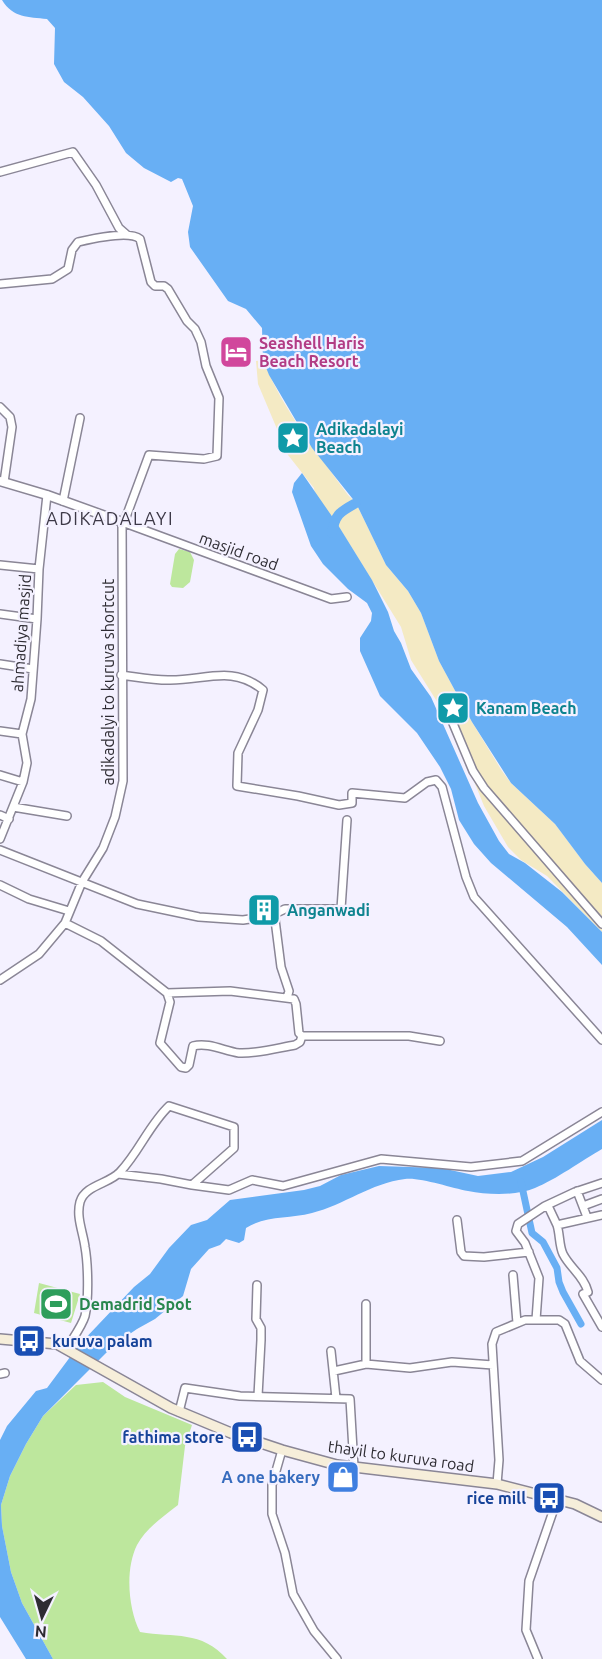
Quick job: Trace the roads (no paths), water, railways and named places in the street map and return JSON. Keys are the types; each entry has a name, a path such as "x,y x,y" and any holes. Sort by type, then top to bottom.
{"main road":[{"name":"thayil to kuruva road","path":"0,1339 46,1341 68,1348 179,1412 282,1450 337,1465 497,1484 575,1504 602,1517"}],"street":[{"path":"0,172 73,152 96,185 119,228 127,235"},
{"path":"0,284 52,279 68,269 72,250 78,242 136,235 140,239 151,282 168,289 201,342 206,366 219,398 217,456 204,459 149,455 126,517 122,522 47,495 2,482 12,427 9,417 0,407"},
{"path":"63,501 80,418"},
{"name":"ahmadiya masjid","path":"0,839 23,782 27,763 22,734 31,699 38,619 39,569 47,495"},
{"name":"masjid road","path":"122,522 331,600 347,597"},
{"name":"adikadalyi to kuruva shortcut","path":"0,980 39,954 65,923 82,882 104,848 115,817 123,781 122,522"},
{"path":"0,565 39,569"},
{"path":"0,614 38,619"},
{"path":"0,663 33,669"},
{"path":"121,675 169,680 226,674 251,681 263,690 258,710 238,753 237,786 339,805 352,803 352,793 405,798 427,782 435,780 442,787 466,877 474,897 602,1040"},
{"path":"452,721 473,771 483,788 602,924"},
{"path":"0,731 22,734"},
{"path":"0,775 23,782"},
{"path":"14,807 67,816"},
{"path":"0,815 9,819"},
{"path":"0,850 137,904 199,917 243,920 270,916 274,912 285,909 340,909 347,820"},
{"path":"0,885 29,899 69,911"},
{"path":"274,912 281,967 289,992 288,998"},
{"path":"65,923 101,941 167,993 170,1002 160,1043 181,1066 186,1068 189,1065 193,1046 221,1048 237,1053 254,1053 300,1042 302,1036 298,1027 294,999 230,991 167,993"},
{"path":"302,1036 409,1036 440,1041"},
{"path":"68,1348 85,1316 88,1279 86,1248 78,1213 81,1199 91,1189 118,1174 144,1141 157,1118 169,1106 234,1127 234,1148 192,1185"},
{"path":"118,1174 229,1190 252,1180 282,1186 381,1159 471,1167 522,1161 602,1112"},
{"path":"536,1320 539,1278 525,1243 516,1231 518,1224 545,1206 602,1182"},
{"path":"577,1191 587,1217"},
{"path":"583,1206 602,1199"},
{"path":"545,1206 549,1208 557,1225 563,1255 580,1275 588,1292 583,1294 602,1327"},
{"path":"557,1225 602,1215"},
{"path":"457,1220 461,1252 464,1256 484,1257 529,1252"},
{"path":"513,1275 517,1323"},
{"path":"257,1285 256,1319 261,1328 258,1396"},
{"path":"366,1304 366,1364"},
{"path":"497,1484 499,1460 492,1344 496,1332 525,1320 559,1320 565,1324 580,1361 602,1380"},
{"path":"331,1351 336,1398"},
{"path":"334,1371 366,1364 410,1368 452,1362 493,1365"},
{"path":"179,1412 185,1388 240,1396 350,1399 354,1467"},
{"path":"282,1450 272,1485 272,1514 285,1553 293,1594 314,1631 337,1659"},
{"path":"538,1659 526,1630 529,1581 557,1500"}],"water":[{"path":"2,0 602,0 602,883 555,824 511,783 472,722 439,661 421,613 408,591 386,565 356,503 312,448 269,375 263,360 262,328 246,309 228,301 190,247 188,232 193,206 182,179 178,178 171,182 144,168 126,153 109,126 83,97 64,82 54,64 55,28 47,19 27,17 16,13"},
{"path":"302,473 372,580 388,612 411,669 431,697 478,803 499,841 509,854 525,863 562,892 602,932 602,965 567,927 491,863 474,844 459,820 451,789 440,767 417,733 380,696 360,651 360,638 371,621 372,613 367,603 348,589 323,564 311,546 292,492 294,483"},
{"path":"602,1120 602,1149 551,1180 527,1191 511,1194 484,1193 419,1180 393,1181 324,1209 303,1215 262,1221 246,1228 244,1240 239,1243 226,1239 220,1245 209,1249 191,1269 183,1296 155,1319 115,1344 43,1416 10,1476 1,1505 2,1526 11,1572 22,1603 53,1659 26,1659 0,1617 0,1440 7,1426 36,1391 47,1388 79,1345 134,1287 150,1274 169,1248 191,1225 207,1220 230,1200 304,1190 320,1186 341,1175 379,1166 441,1168 478,1176 511,1172 543,1157"}],"waterway":[{"path":"332,533 339,514 356,503"},
{"path":"521,1182 532,1233 543,1242 557,1268 563,1292 581,1324"}],"place":[{"name":"Seashell Haris Beach Resort","path":"236,352"},
{"name":"Adikadalayi Beach","path":"293,438"},
{"name":"Kanam Beach","path":"453,708"},
{"name":"Anganwadi","path":"264,910"},
{"name":"Demadrid Spot","path":"56,1304"},
{"name":"kuruva palam","path":"29,1341"},
{"name":"fathima store","path":"247,1437"},
{"name":"A one bakery","path":"343,1477"},
{"name":"rice mill","path":"549,1498"}],"district":[{"name":"ADIKADALAYI","path":"110,519"}]}
